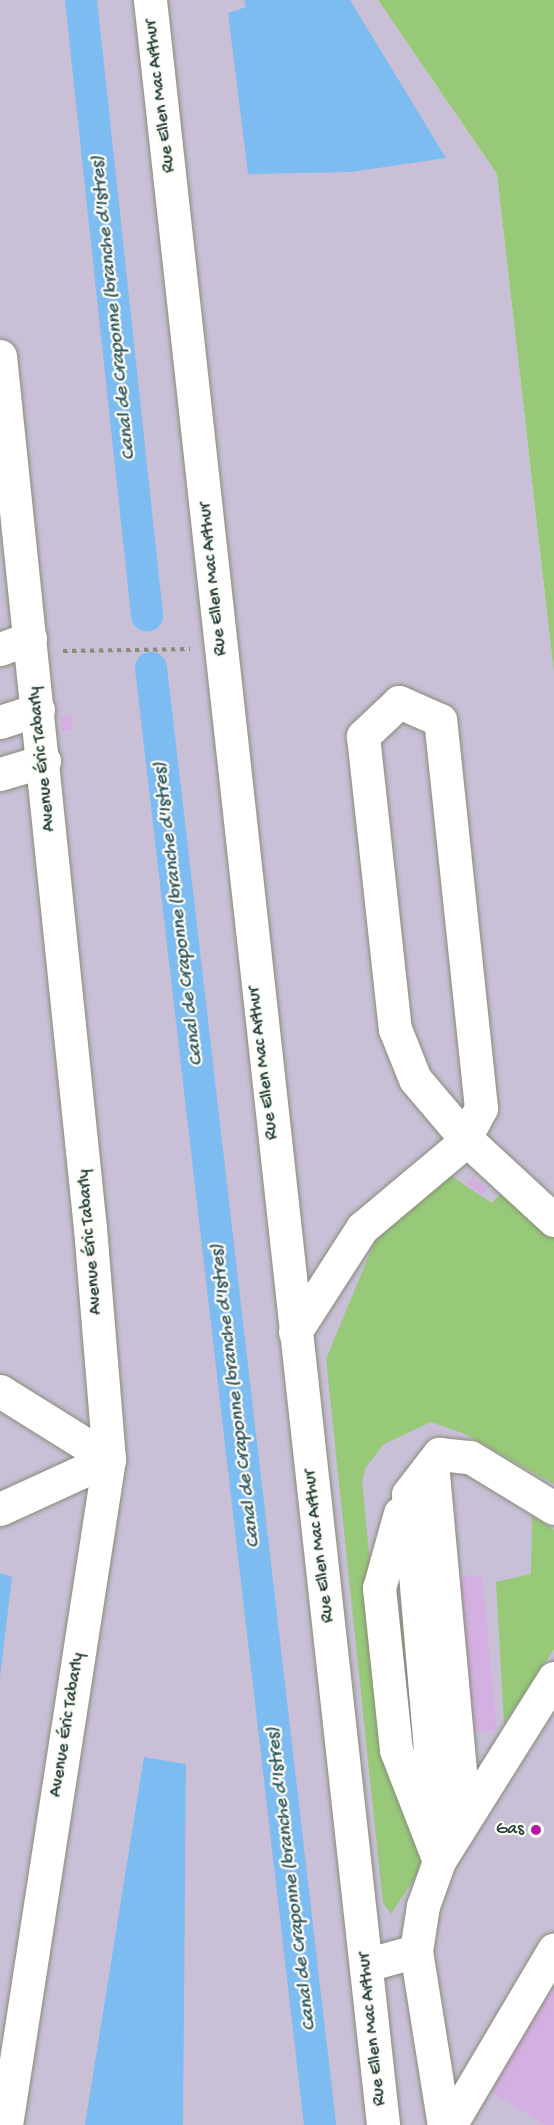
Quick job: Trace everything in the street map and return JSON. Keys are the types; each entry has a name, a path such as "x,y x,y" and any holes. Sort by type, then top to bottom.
{"street":[{"name":"Rue Ellen Mac Arthur","path":"150,0 383,2125"},
{"name":"Avenue Éric Tabarly","path":"0,356 10,544 21,647 38,710 44,761 108,1459 6,2125"},
{"path":"295,1332 362,1228 465,1138 481,1108 440,720 399,702 363,736 395,1029 415,1079 465,1138 554,1220"},
{"path":"0,722 38,710"},
{"path":"0,774 44,761"},
{"path":"0,1391 108,1459"},
{"path":"440,1861 433,1823 396,1750 380,1588 408,1494 439,1454 470,1456 554,1508"},
{"path":"0,1509 108,1459"},
{"path":"432,1463 461,1781 433,1823"},
{"path":"444,2125 416,1951 423,1906 440,1861 554,1678"},
{"path":"450,2125 554,1949"},
{"path":"366,1965 416,1951"}],"path":[{"path":"21,647 148,647 221,650"}],"shaded area":[{"path":"0,0 378,0 497,174 554,674 554,2125 0,2125"}],"green space":[{"path":"378,0 554,0 554,674 497,174"},
{"path":"451,1176 492,1203 501,1193 554,1237 554,1484 465,1434 431,1422 384,1444 366,1467 362,1481 391,1779 421,1841 420,1870 391,1914 383,1903 326,1359 375,1241"},
{"path":"532,1516 554,1530 554,1649 504,1724 496,1582 531,1574"}],"water":[{"path":"244,0 350,0 446,158 351,172 248,174 228,13 246,7"},
{"path":"0,1573 12,1577 0,1677"},
{"path":"144,1757 186,1764 183,2125 85,2125"}],"building":[{"path":"72,715 73,730 62,731 60,716"},
{"path":"473,1177 487,1188 482,1195 467,1184"},
{"path":"482,1575 497,1730 406,1740 391,1584"},
{"path":"554,1972 554,2125 546,2125 485,2088"}],"waterway":[{"name":"Canal de Craponne (branche d'Istres)","path":"81,0 147,615"},
{"name":"Canal de Craponne (branche d'Istres)","path":"151,668 320,2125"}],"place":[{"name":"Gas","path":"536,1830"}]}
